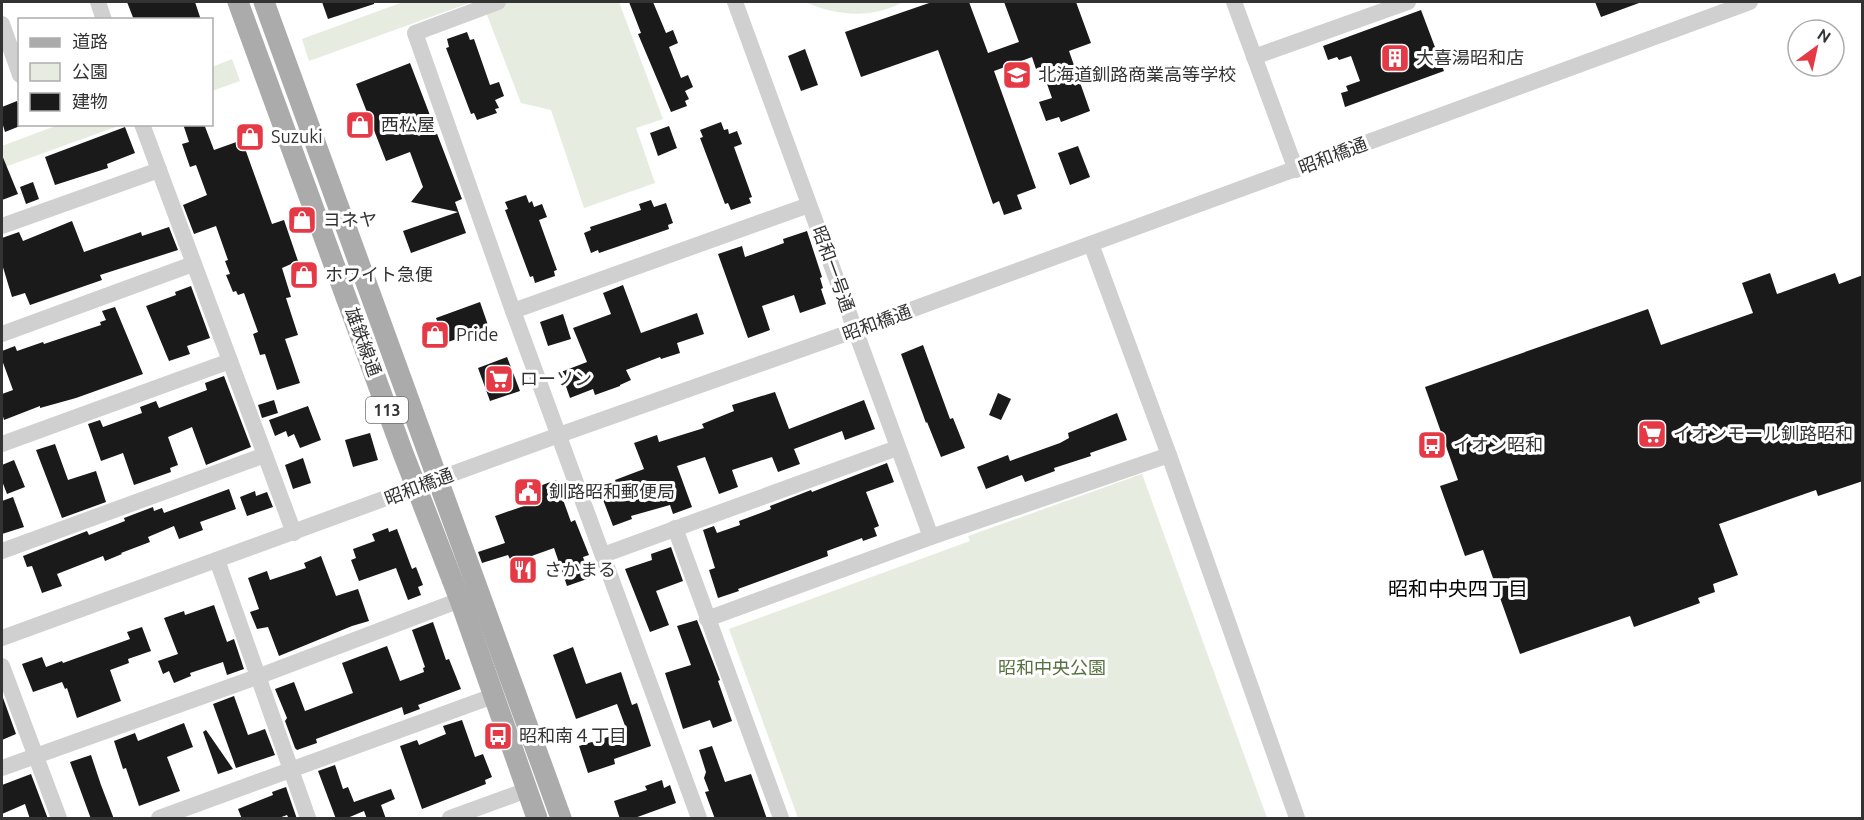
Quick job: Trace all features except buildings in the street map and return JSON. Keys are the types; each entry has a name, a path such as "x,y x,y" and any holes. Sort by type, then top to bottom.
{"main road":[{"name":"雄鉄線通","path":"238,2 416,488 460,600 537,819"},
{"name":"雄鉄線通","path":"264,2 561,819"}],"street":[{"path":"98,2 103,18"},
{"path":"498,2 415,33 513,311 699,819"},
{"name":"昭和一号通","path":"735,2 931,537"},
{"path":"1234,2 1296,170"},
{"path":"1254,57 1408,2"},
{"name":"昭和橋通","path":"2,638 1296,170 1715,7 1750,2"},
{"path":"2,24 18,69"},
{"path":"143,126 294,533"},
{"path":"2,226 159,170"},
{"path":"513,311 809,205"},
{"path":"1091,244 1169,455 1298,819"},
{"path":"2,334 194,264"},
{"path":"2,444 230,361"},
{"path":"603,555 897,448"},
{"path":"2,551 265,455"},
{"path":"707,619 931,537 1169,455"},
{"path":"675,528 781,819"},
{"path":"217,560 308,819"},
{"path":"2,768 460,600"},
{"path":"2,666 58,819"},
{"path":"159,819 493,696"},
{"path":"450,819 527,790"}],"green space":[{"path":"403,2 472,2 309,61 302,39"},
{"path":"482,2 619,2 663,119 636,128 655,183 584,208 551,110 521,103"},
{"path":"805,2 903,2 879,11 854,14 829,10"},
{"path":"232,59 240,81 213,91 213,67"},
{"path":"55,126 118,126 2,168 2,146"},
{"name":"昭和中央公園","path":"1142,474 1267,818 798,818 729,629 970,541 968,536"}],"place":[{"name":"大喜湯昭和店","path":"1395,58"},
{"name":"北海道釧路商業高等学校","path":"1017,75"},
{"name":"西松屋","path":"360,125"},
{"name":"Suzuki","path":"250,137"},
{"name":"ヨネヤ","path":"302,220"},
{"name":"ホワイト急便","path":"304,275"},
{"name":"Pride","path":"435,335"},
{"name":"ローソン","path":"499,379"},
{"name":"イオンモール釧路昭和","path":"1652,434"},
{"name":"イオン昭和","path":"1432,445"},
{"name":"釧路昭和郵便局","path":"528,492"},
{"name":"さかまる","path":"523,570"},
{"name":"昭和南４丁目","path":"498,736"}],"district":[{"name":"昭和中央四丁目","path":"1458,589"}]}
